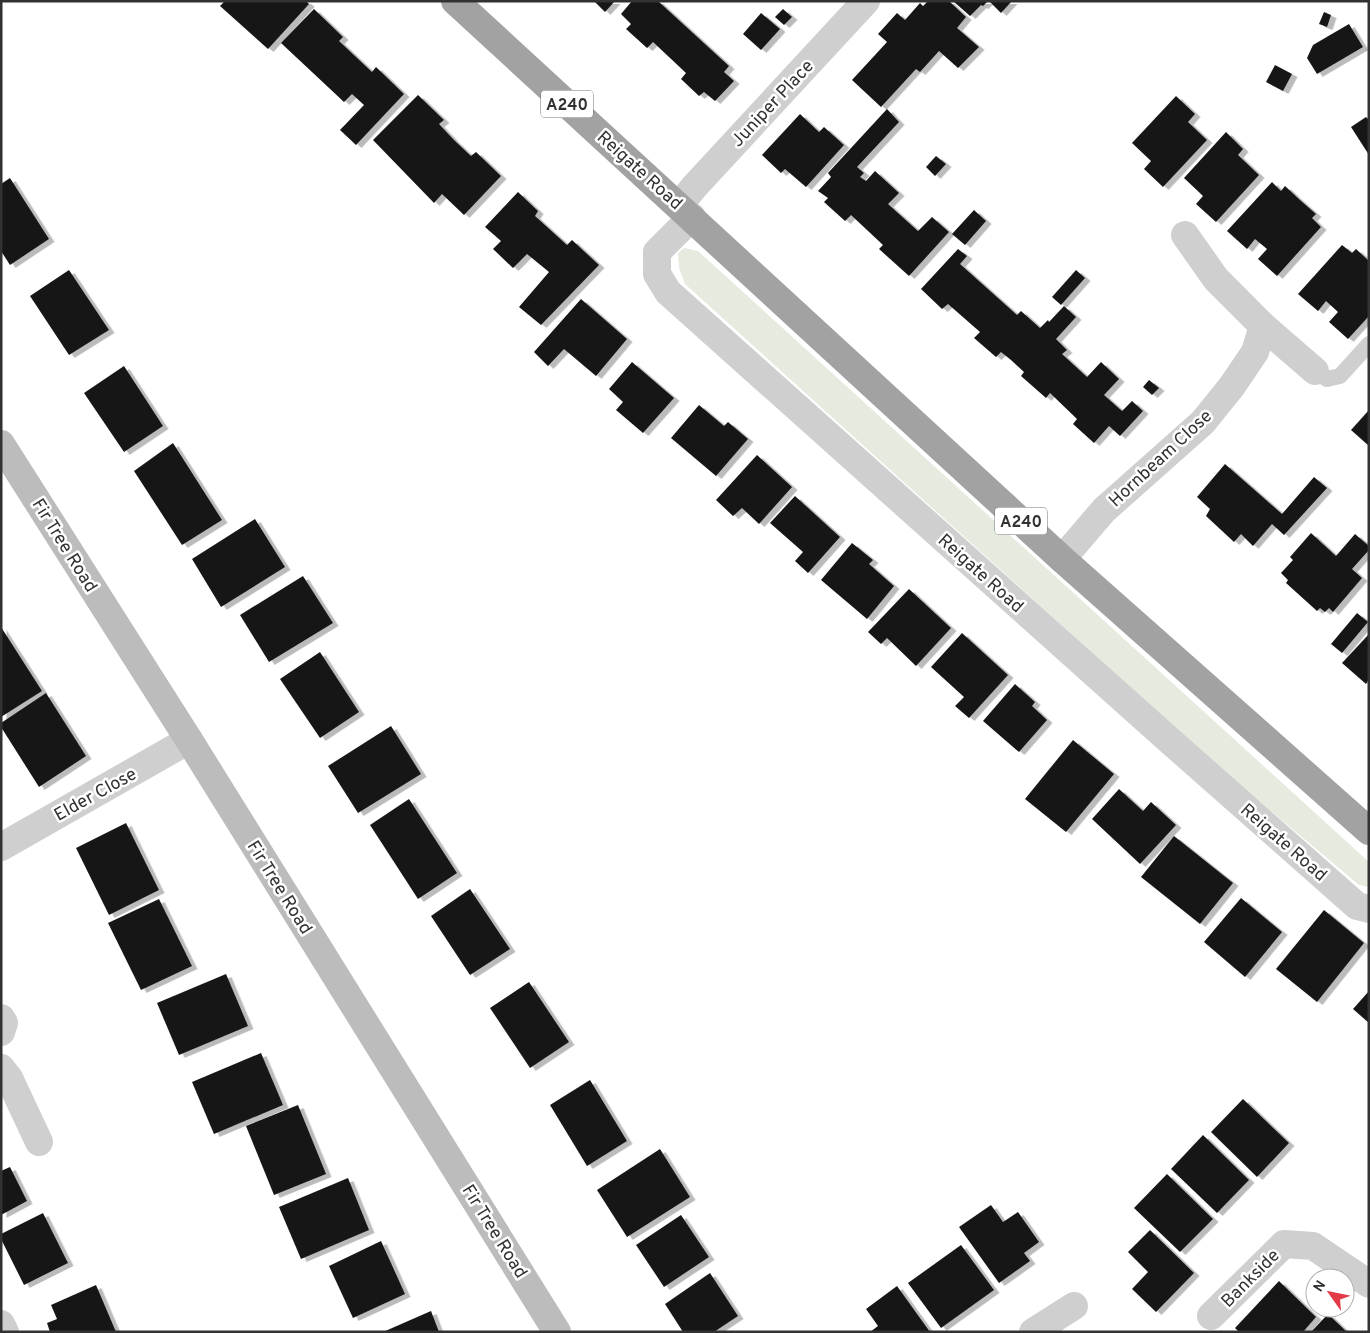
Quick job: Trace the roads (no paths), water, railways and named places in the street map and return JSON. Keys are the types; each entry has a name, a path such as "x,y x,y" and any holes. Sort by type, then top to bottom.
{"highway":[{"name":"Reigate Road","path":"455,1 1062,559 1369,831"}],"main road":[{"name":"Fir Tree Road","path":"1,444 189,740 557,1332"}],"street":[{"name":"Juniper Place","path":"685,212 694,187 866,1"},
{"name":"Reigate Road","path":"685,212 657,252 657,274 668,292 1357,906 1369,908"},
{"path":"1184,235 1216,279 1263,326 1314,370"},
{"name":"Hornbeam Close","path":"1062,559 1104,510 1203,422 1232,386 1255,352 1263,326"},
{"name":"Elder Close","path":"1,847 189,740"},
{"path":"1,1018 4,1023 1,1032"},
{"path":"1,1068 9,1078 39,1142"},
{"name":"Bankside","path":"1211,1316 1284,1244 1313,1246 1369,1284"},
{"path":"1033,1332 1074,1306"},
{"path":"1,1324 5,1332"}],"lane":[{"path":"1314,370 1327,379 1340,376 1369,344"}]}
